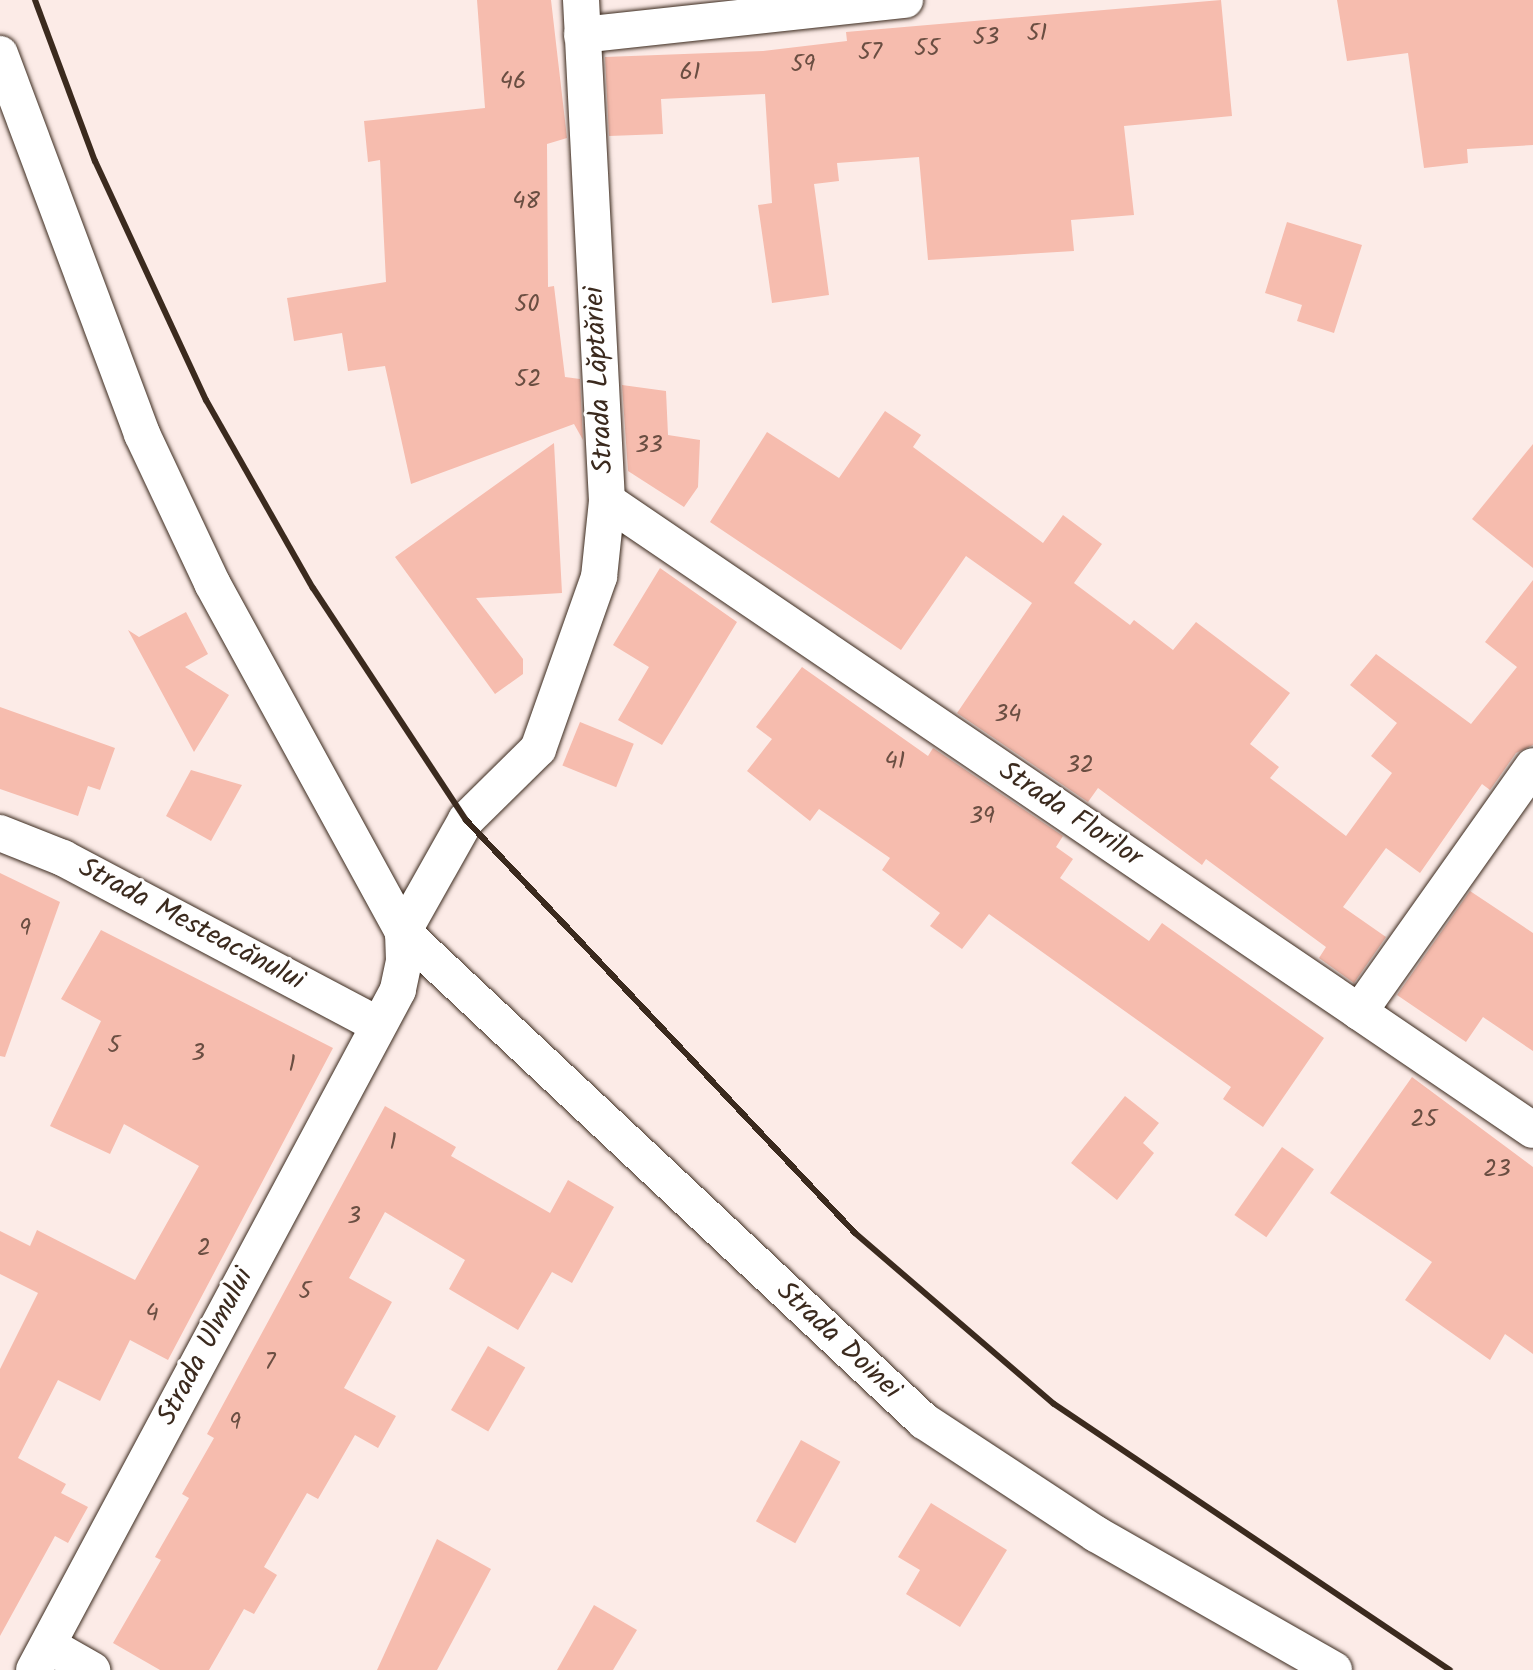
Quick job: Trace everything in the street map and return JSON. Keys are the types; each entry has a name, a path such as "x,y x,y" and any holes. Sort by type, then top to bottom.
{"street":[{"path":"581,17 905,0"},
{"name":"Strada Lăptăriei","path":"403,932 466,820 538,749 581,645 599,577 607,501 581,17"},
{"name":"Strada Doinei","path":"0,54 142,434 233,625 403,932 924,1421 1096,1534 1334,1670"},
{"name":"Strada Florilor","path":"607,501 1533,1130"},
{"path":"1359,1012 1533,766"},
{"name":"Strada Mesteacănului","path":"0,833 63,858 378,1025"},
{"name":"Strada Ulmului","path":"41,1657 398,990 403,932"},
{"path":"41,1657 92,1670"}],"building":[{"path":"477,0 551,0 567,138 547,144 548,287 554,286 565,377 580,379 583,440 574,424 411,484 385,366 348,371 342,333 294,341 287,298 386,282 380,160 368,162 364,121 485,108"},
{"path":"1221,0 1232,116 1124,126 1134,215 1071,220 1074,251 928,260 919,157 837,163 839,181 814,184 829,295 772,303 758,205 772,203 765,94 661,99 663,134 609,136 605,57 763,51 847,41 846,32"},
{"path":"1337,0 1533,0 1533,145 1467,149 1468,163 1424,168 1408,53 1347,61"},
{"path":"1287,222 1362,245 1334,333 1297,321 1302,305 1265,293"},
{"path":"622,385 666,391 668,435 700,440 698,487 684,507 628,471"},
{"path":"885,411 921,435 913,447 1043,543 1063,515 1102,544 1074,583 1130,625 1134,620 1173,650 1196,622 1290,693 1250,744 1279,767 1270,778 1346,836 1392,773 1371,756 1397,723 1350,685 1376,654 1471,724 1517,667 1485,642 1533,580 1533,745 1516,753 1490,790 1482,784 1420,873 1386,848 1343,907 1386,937 1354,983 1319,958 1326,947 1206,859 1202,865 1098,788 1088,802 957,713 1032,603 966,556 901,650 710,522 767,432 839,478"},
{"path":"554,443 562,593 476,598 523,659 523,674 495,694 395,557"},
{"path":"1533,444 1533,568 1472,519"},
{"path":"660,568 737,622 662,745 618,720 649,667 613,645"},
{"path":"186,612 208,654 185,667 229,695 194,752 128,630 139,637"},
{"path":"802,667 928,756 933,748 1063,836 1056,847 1073,859 1060,878 1149,941 1162,923 1324,1038 1263,1127 1223,1099 1231,1087 989,914 962,949 930,926 940,913 882,870 890,858 819,809 810,821 747,771 772,739 756,727"},
{"path":"0,707 115,748 100,790 88,786 78,816 0,789"},
{"path":"580,722 634,744 616,787 562,766"},
{"path":"191,770 242,785 211,841 166,816"},
{"path":"0,873 60,902 5,1057 0,1056"},
{"path":"1470,891 1533,933 1533,1051 1483,1017 1466,1042 1397,995"},
{"path":"101,930 333,1048 168,1360 130,1340 100,1401 58,1380 18,1458 66,1484 61,1493 88,1507 68,1543 55,1536 0,1636 0,1369 38,1293 0,1274 0,1231 30,1246 37,1230 135,1280 199,1166 124,1124 110,1154 50,1126 101,1021 61,999"},
{"path":"1412,1077 1533,1167 1533,1354 1505,1334 1490,1360 1405,1300 1432,1262 1330,1193"},
{"path":"1125,1096 1159,1123 1143,1143 1154,1153 1117,1200 1071,1163"},
{"path":"385,1106 456,1147 451,1156 550,1213 568,1180 614,1207 572,1283 552,1272 518,1330 449,1289 465,1260 385,1212 349,1278 392,1302 344,1388 396,1416 378,1448 355,1435 318,1499 307,1493 264,1567 277,1575 254,1614 244,1609 209,1670 160,1670 113,1643 161,1560 155,1557 189,1498 182,1494 214,1438 207,1434"},
{"path":"1282,1147 1314,1169 1266,1237 1234,1215"},
{"path":"488,1346 525,1368 488,1432 451,1410"},
{"path":"801,1440 840,1462 795,1543 756,1521"},
{"path":"931,1503 1007,1550 960,1627 906,1594 920,1570 898,1557"},
{"path":"437,1539 491,1569 437,1670 377,1670"},
{"path":"594,1605 637,1630 613,1670 557,1670"}],"railway":[{"path":"35,0 95,161 206,400 313,588 466,820 855,1233 1054,1404 1450,1670"}]}
